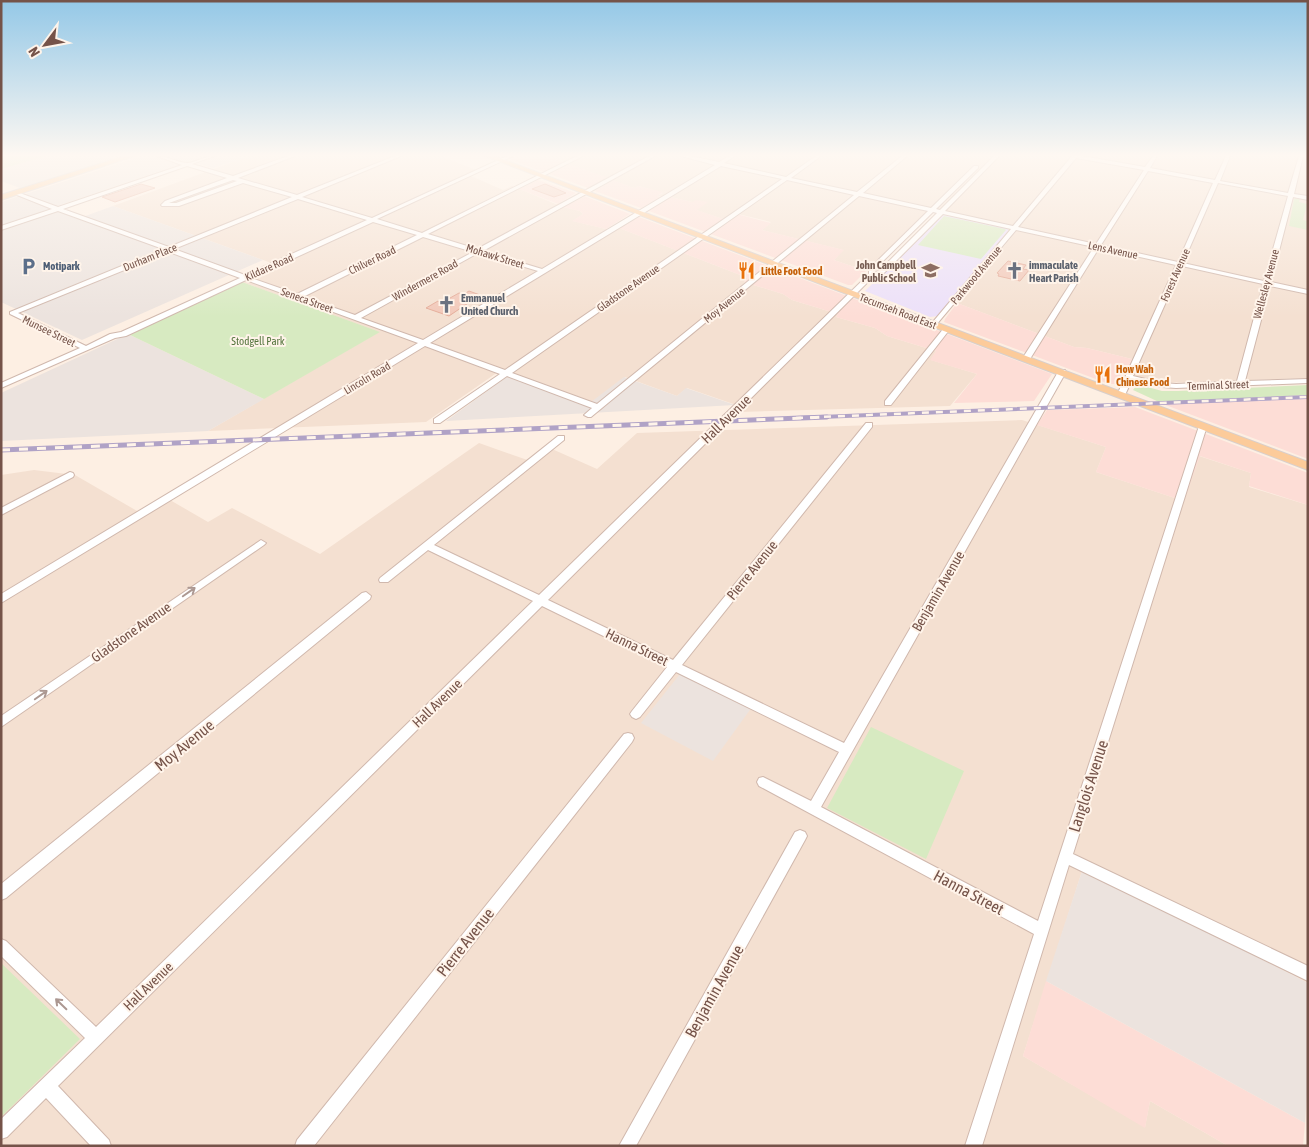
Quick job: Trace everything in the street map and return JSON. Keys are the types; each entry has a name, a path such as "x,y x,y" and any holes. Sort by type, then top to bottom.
{"main road":[{"name":"Tecumseh Road East","path":"630,210 1308,466"}],"street":[{"path":"1,228 55,210"},
{"name":"Seneca Street","path":"58,210 598,407"},
{"name":"Durham Place","path":"12,313 267,210"},
{"name":"Mohawk Street","path":"339,210 544,271"},
{"name":"Kildare Road","path":"1,386 113,336 123,334 241,276 384,210"},
{"name":"Kildare Road","path":"241,276 394,210"},
{"name":"Chilver Road","path":"297,297 473,210"},
{"name":"Windermere Road","path":"355,318 555,210"},
{"name":"Lincoln Road","path":"1,599 645,210"},
{"name":"Gladstone Avenue","path":"437,421 741,210"},
{"name":"Moy Avenue","path":"588,415 839,210"},
{"name":"Lens Avenue","path":"932,210 1308,292"},
{"name":"Hall Avenue","path":"872,274 870,270 932,210"},
{"name":"Hall Avenue","path":"1,1130 854,294 872,274 880,272 943,210"},
{"name":"Parkwood Avenue","path":"934,324 1030,210"},
{"path":"1026,359 1121,210"},
{"name":"Forest Avenue","path":"1121,395 1205,210"},
{"name":"Wellesley Avenue","path":"1240,384 1286,210"},
{"name":"Munsee Street","path":"12,313 85,348"},
{"path":"888,403 946,329"},
{"name":"Benjamin Avenue","path":"814,809 1062,372"},
{"name":"Terminal Street","path":"1130,377 1162,385 1176,386 1308,381"},
{"name":"Pierre Avenue","path":"636,714 869,425"},
{"name":"Langlois Avenue","path":"973,1146 1203,426"},
{"path":"384,580 561,438"},
{"path":"1,512 70,475"},
{"name":"Gladstone Avenue","path":"1,722 261,543"},
{"name":"Hanna Street","path":"427,545 847,750"},
{"name":"Moy Avenue","path":"1,893 366,596"},
{"name":"Pierre Avenue","path":"303,1146 628,738"},
{"name":"Hanna Street","path":"763,782 1042,931"},
{"name":"Benjamin Avenue","path":"627,1146 800,836"},
{"path":"1066,857 1308,974"},
{"path":"1,946 96,1038"},
{"path":"46,1086 103,1146"}],"shaded area":[{"path":"1,210 55,210 77,219 103,210 123,210 263,260 82,340 1,302"},
{"path":"123,210 574,210 583,214 573,221 606,229 619,228 748,278 744,282 783,294 792,300 838,314 836,317 875,328 887,336 936,351 931,360 977,374 950,406 738,412 742,407 687,388 677,396 625,377 588,405 498,372 426,422 208,431 379,332 242,282 277,265"},
{"path":"574,210 619,210 630,214 606,229 572,221 583,214"},
{"path":"696,210 931,210 866,271 834,260 843,250 762,230 771,222 734,213 723,219"},
{"path":"698,210 723,219 733,213 771,223 762,230 844,250 834,260 866,271 852,285 848,285 649,211"},
{"path":"934,210 1308,210 1308,378 1158,383 1125,373 1132,359 1087,348 1074,347 957,303 1019,228"},
{"name":"John Campbell Public School","path":"943,215 1002,227 1008,229 1008,232 938,316 930,317 865,291"},
{"path":"639,217 1052,374 1034,401 954,403 977,374 930,360 936,351 887,336 875,328 836,317 838,314 792,300 783,294 744,282 748,278 619,228"},
{"path":"957,303 1074,347 1087,348 1132,359 1120,384 1109,384 944,322"},
{"path":"128,334 264,399 208,431 1,441 1,393"},
{"path":"508,376 587,405 624,377 677,396 686,388 735,405 446,421"},
{"path":"1308,399 1308,459 1163,404 1166,404"},
{"path":"1135,407 1308,473 1308,505 1249,486 1251,473 1200,456 1184,501 1096,472 1106,447 1037,425 1047,410"},
{"path":"1022,420 1106,447 1096,472 1184,501 1199,456 1251,473 1249,487 1308,505 1308,983 1083,868 1023,1056 1145,1127 1150,1101 1228,1146 1,1146 1,475 34,470 75,475 144,515 170,500 208,522 232,508 320,554 479,443 536,463 552,449 597,469 637,433"},
{"path":"680,674 752,707 713,761 641,723"},
{"path":"1083,868 1308,983 1308,1080 1305,1123 1046,981"},
{"path":"1046,981 1305,1123 1303,1146 1228,1146 1150,1101 1145,1128 1023,1056"}],"green space":[{"path":"1292,210 1306,210 1303,220 1308,221 1308,230 1289,226"},
{"path":"944,216 1006,230 981,259 918,245"},
{"name":"Stodgell Park","path":"242,282 380,332 264,399 128,334"},
{"path":"1140,385 1162,391 1178,391 1308,385 1308,395 1159,402 1133,390 1136,386"},
{"path":"871,727 964,771 926,859 827,808"},
{"path":"1,963 80,1039 1,1117"}],"building":[{"name":"immaculate Heart Parish","path":"1008,261 1026,265 1023,269 1029,270 1020,281 998,276 999,274 997,273"},
{"name":"Emmanuel United Church","path":"469,291 480,295 449,316 426,308 438,301 441,303 459,293 464,294"}],"railway":[{"path":"796,418 1308,397"},
{"path":"1,450 827,417"}],"place":[{"name":"Motipark","path":"29,266"},
{"name":"Little Foot Food","path":"747,271"},
{"name":"John Campbell Public School","path":"930,271"},
{"name":"immaculate Heart Parish","path":"1015,271"},
{"name":"Emmanuel United Church","path":"447,304"},
{"name":"How Wah Chinese Food","path":"1102,375"}]}
